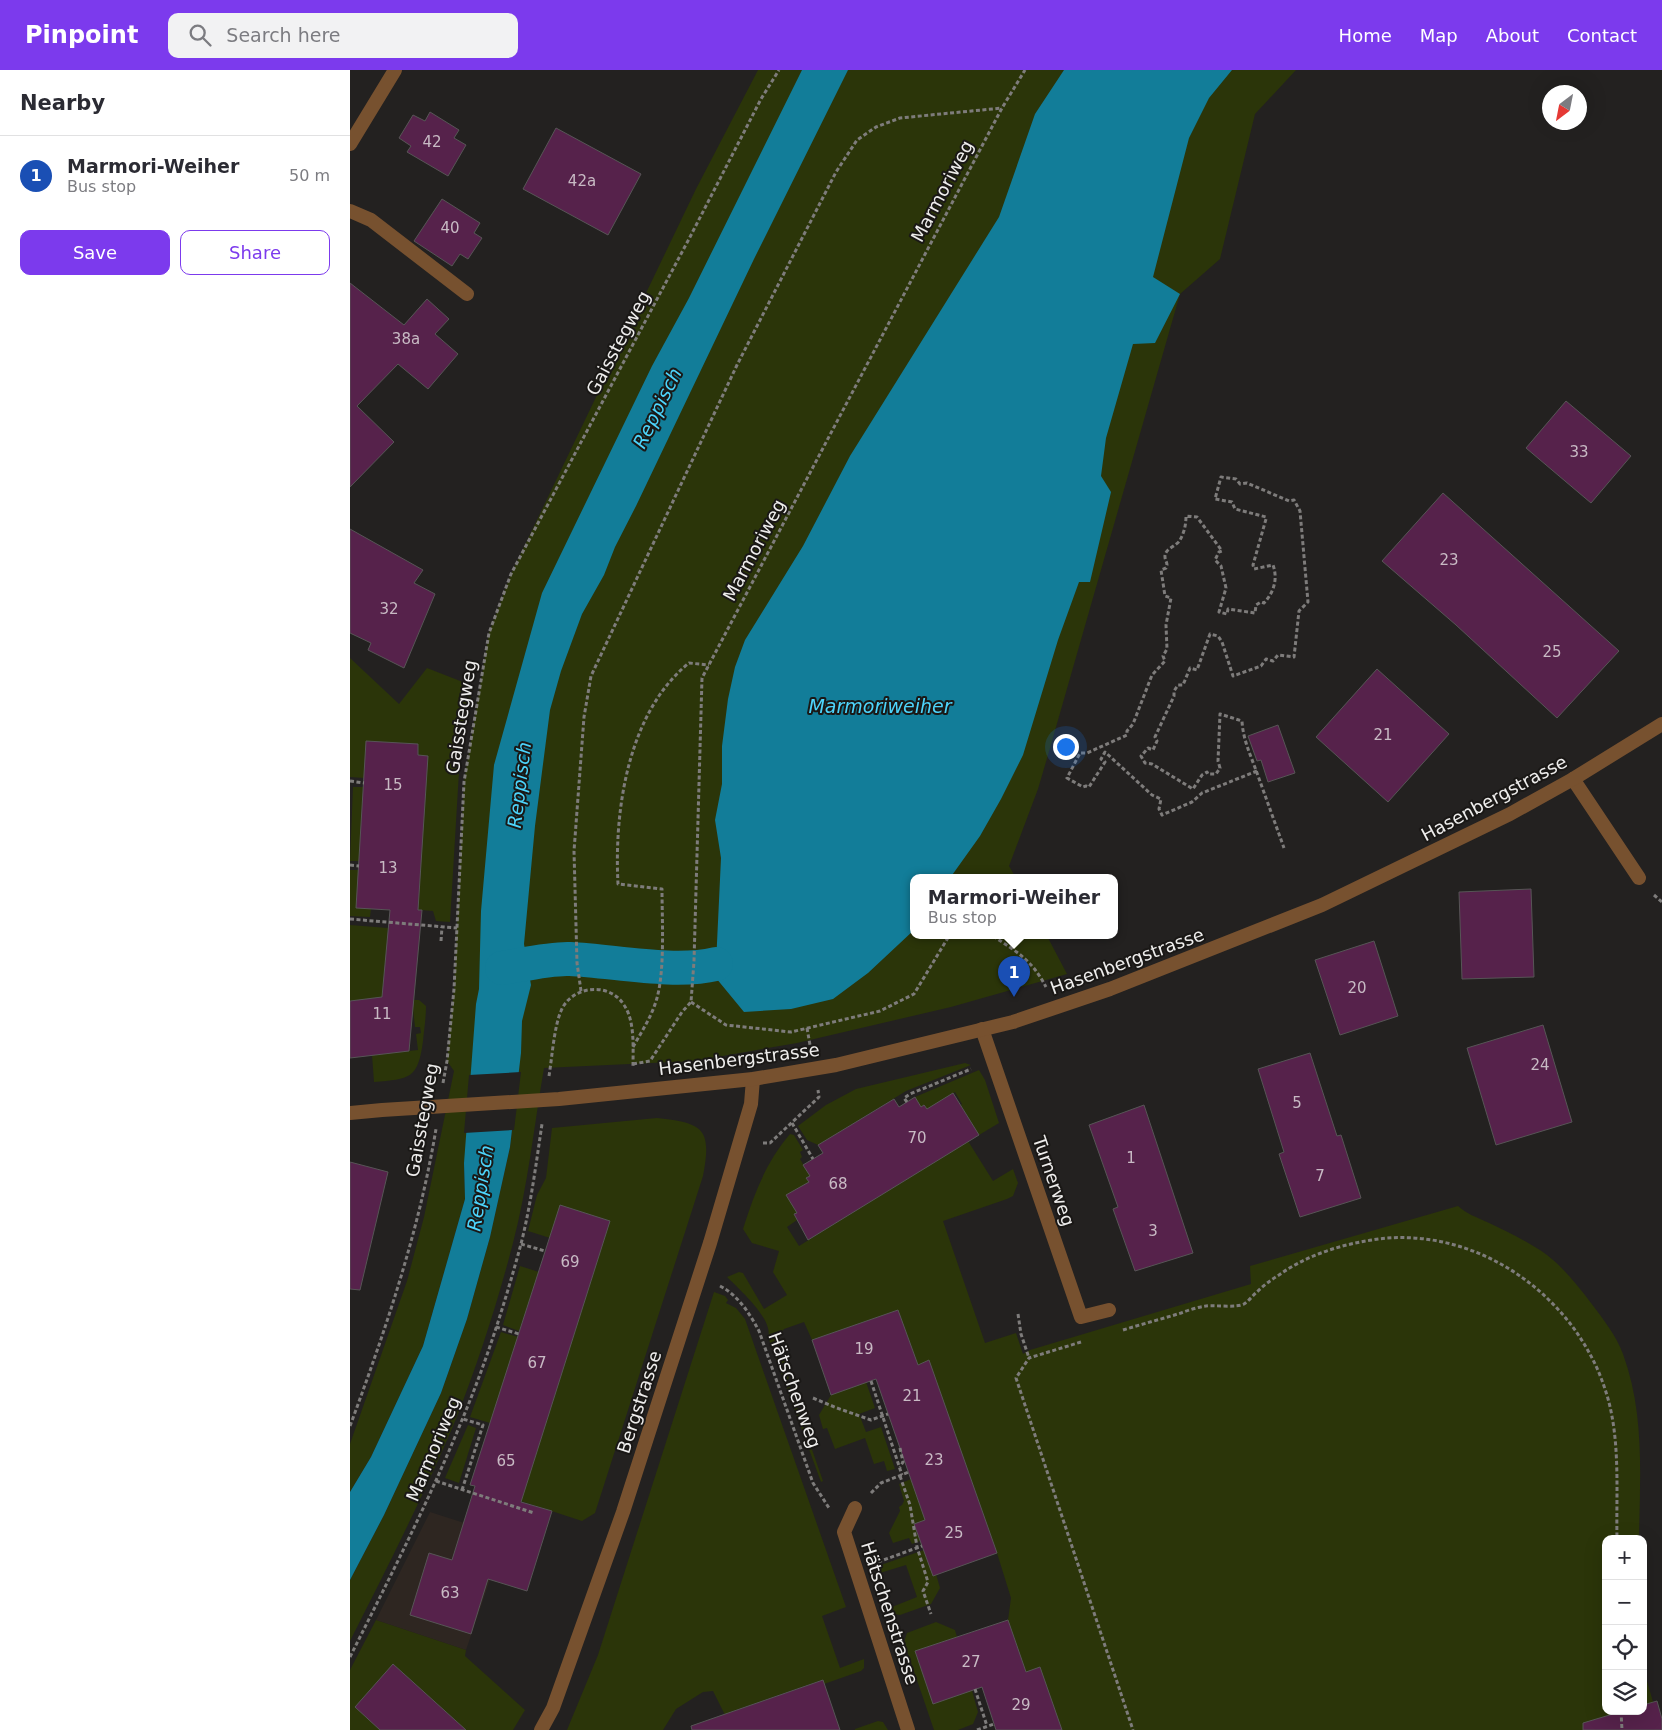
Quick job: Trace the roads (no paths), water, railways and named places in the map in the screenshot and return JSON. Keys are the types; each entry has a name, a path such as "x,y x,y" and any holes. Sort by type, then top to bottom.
{"street":[{"path":"350,144 395,70"},
{"path":"350,211 371,220 467,294"},
{"name":"Hasenbergstrasse","path":"350,1113 559,1099 753,1079 836,1065 1013,1022 1110,989 1322,905 1510,814 1573,779 1662,724"},
{"path":"1573,779 1639,878"},
{"name":"Turnerweg","path":"982,1030 1081,1318 1109,1310"},
{"name":"Bergstrasse","path":"541,1730 556,1700 617,1530 700,1275 741,1140 751,1104 753,1079"},
{"name":"Hätschenstrasse","path":"855,1508 844,1532 908,1730"}],"water":[{"name":"Reppisch","path":"802,70 848,70 754,259 615,547 604,575 582,614 561,671 550,710 535,826 524,944 531,985 522,1021 521,1053 510,1147 490,1237 467,1319 441,1393 384,1515 350,1580 350,1492 371,1457 423,1346 465,1199 464,1163 476,1004 479,989 481,911 494,765 542,593 652,366 689,298"},
{"name":"Marmoriweiher","path":"1064,70 1232,70 1209,98 1189,138 1153,277 1180,294 1155,343 1133,344 1106,438 1101,476 1111,492 1090,582 1079,582 1058,640 1023,755 1001,799 980,836 953,874 910,874 910,934 868,973 833,999 791,1009 744,1012 716,978 721,858 715,820 722,784 722,746 728,699 735,667 745,640 803,546 850,456 999,217 1035,114"}],"waterway":[{"path":"502,968 563,959 682,968 716,964"}],"place":[{"name":"Marmori-Weiher","path":"1014,997"}]}
